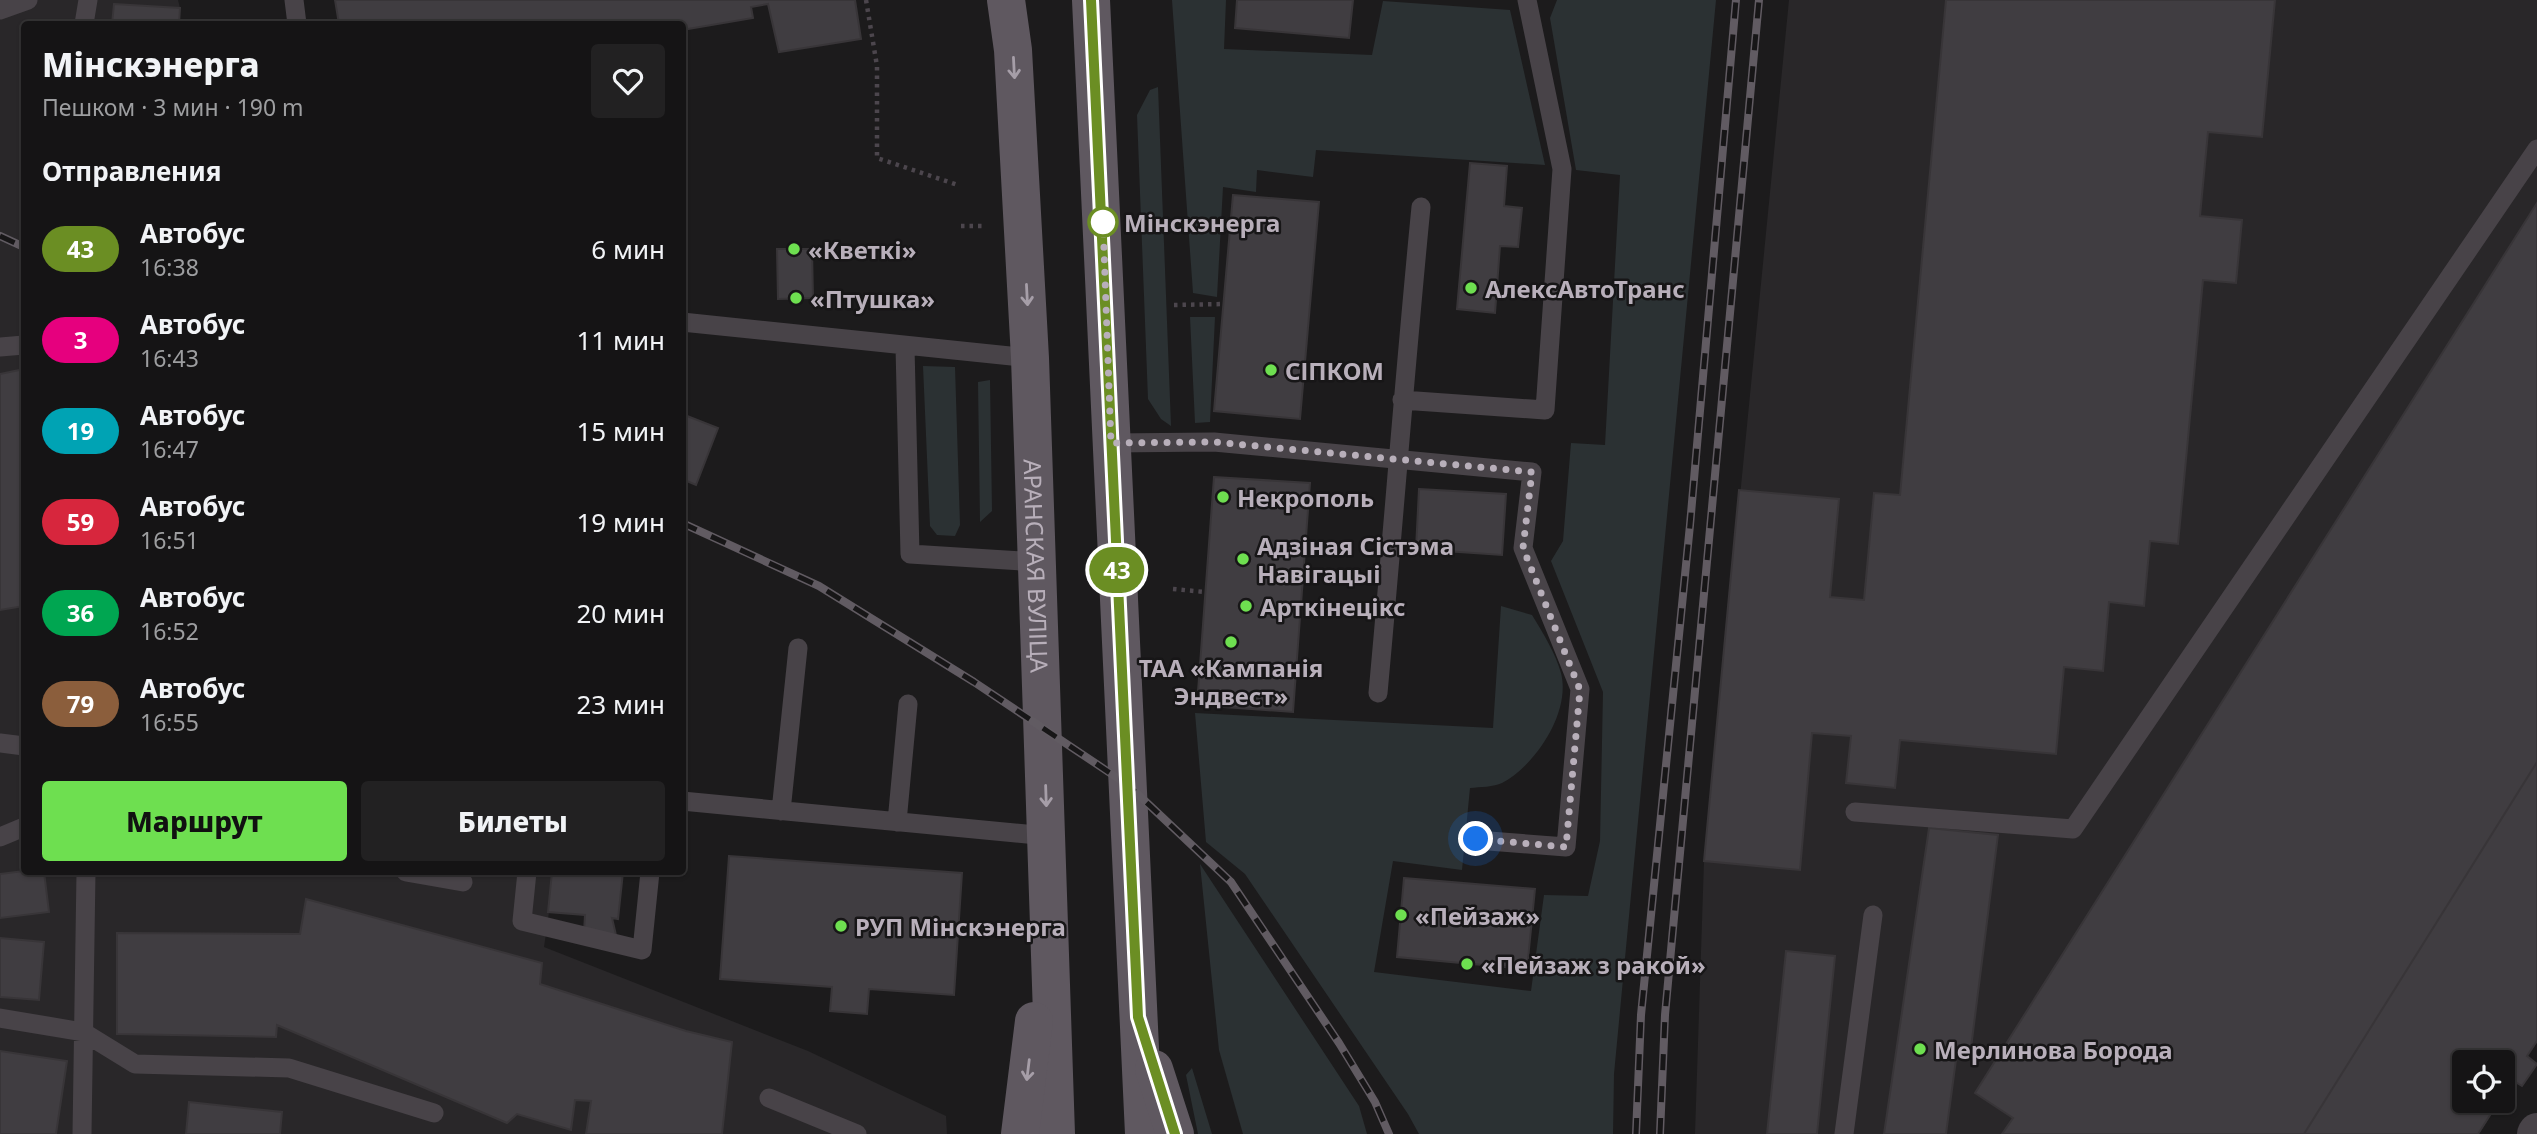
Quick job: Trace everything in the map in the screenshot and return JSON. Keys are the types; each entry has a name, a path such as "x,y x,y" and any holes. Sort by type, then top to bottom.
{"main road":[{"name":"АРАНСКАЯ ВУЛІЦА","path":"1006,0 1013,50 1030,358 1056,1134"},
{"path":"1091,0 1144,1134"},
{"path":"1020,1134 1049,905"},
{"path":"1138,1017 1175,1134"}],"lane":[{"path":"0,10 28,0"},
{"path":"84,21 88,0"},
{"path":"294,0 297,21"},
{"path":"1402,400 1545,410 1562,169 1527,0"},
{"path":"1855,812 2073,829 2537,149"},
{"path":"1378,694 1397,486 1396,458 1421,207"},
{"path":"686,322 1030,358"},
{"path":"0,347 21,345"},
{"path":"905,347 910,554 1038,562"},
{"path":"1111,443 1214,442 1532,472 1523,548 1580,690 1566,847 1476,839"},
{"path":"781,811 798,648"},
{"path":"897,822 908,704"},
{"path":"0,743 21,746"},
{"path":"686,801 1048,836"},
{"path":"0,837 21,828"},
{"path":"82,1134 86,875"},
{"path":"423,875 463,882"},
{"path":"527,875 522,921 642,950 650,875"},
{"path":"1844,1134 1873,915"},
{"path":"0,1018 83,1032 135,1064 289,1068 434,1113"},
{"path":"769,1098 857,1134"}],"path":[{"path":"866,0 877,66 877,158 958,185"},
{"path":"1174,305 1224,304"},
{"path":"1173,589 1205,592"}],"shaded area":[{"path":"0,0 178,0 179,21 21,21 21,875 623,875 618,919 549,912 544,947 808,1051 946,1116 947,1134 0,1134"},
{"path":"1172,0 1226,0 1224,49 1372,55 1383,1 1510,10 1545,165 1316,150 1313,177 1257,170 1256,192 1223,187 1217,297 1193,293"},
{"path":"1557,0 1716,0 1614,1074 1613,1134 1419,1134 1245,874 1206,842 1195,713 1493,728 1501,606 1532,615 1552,650 1561,673 1563,688 1556,720 1538,751 1515,775 1499,784 1470,788 1462,870 1393,861 1374,972 1531,991 1544,895 1588,896 1600,841 1603,692 1551,561 1563,541 1571,443 1605,445 1620,175 1576,170 1550,18"},
{"path":"1789,0 2537,0 2537,1042 2515,1078 2515,1050 2452,1050 2452,1113 2492,1113 2479,1134 1695,1134 1704,861"},
{"path":"1158,87 1171,426 1161,419 1148,399 1137,115 1150,90"},
{"path":"1190,317 1215,317 1210,422 1195,423"},
{"path":"923,366 955,367 960,525 955,536 937,535 930,526"},
{"path":"990,380 992,511 980,522 978,382"},
{"path":"1200,864 1359,1106 1367,1134 1243,1134 1219,1050"},
{"path":"1192,1068 1212,1134 1198,1134 1186,1075"}],"building":[{"path":"335,0 855,0 861,39 779,52 768,4 751,7 753,18 686,29 686,21 338,21"},
{"path":"1237,0 1353,0 1349,38 1235,28"},
{"path":"1946,0 2275,0 2262,137 2208,132 2200,216 2242,220 2236,283 2203,280 2178,544 2150,541 2144,606 2109,602 2103,671 2064,667 2056,754 1900,740 1895,788 1846,783 1851,736 1812,733 1800,870 1704,861 1739,490 1839,499 1830,597 1864,600 1874,493 1900,495"},
{"path":"114,4 180,8 179,21 112,21"},
{"path":"1470,163 1507,166 1504,206 1522,208 1518,247 1500,246 1495,313 1457,309"},
{"path":"1233,195 1319,202 1300,419 1214,411"},
{"path":"2537,203 2537,762 2304,1134 2002,1134 2013,1118 1975,1093"},
{"path":"777,249 812,249 813,298 778,299"},
{"path":"21,370 21,606 0,610 0,374"},
{"path":"686,416 718,428 696,485 686,481"},
{"path":"1214,477 1310,483 1293,712 1197,705"},
{"path":"1419,489 1506,494 1502,555 1416,549"},
{"path":"2537,762 2537,1041 2527,1056 2537,1064 2522,1086 2515,1082 2515,1050 2452,1050 2452,1113 2491,1113 2478,1134 2304,1134"},
{"path":"1929,828 1998,835 1971,1048 1958,1045 1946,1134 1884,1134"},
{"name":"РУП Мінскэнерга","path":"729,856 962,873 954,995 869,989 867,1014 830,1011 832,987 720,979"},
{"path":"21,871 21,875 44,875 49,912 0,918 0,874"},
{"path":"552,875 623,875 618,919 612,918 616,935 584,932 585,915 548,912"},
{"path":"1404,878 1535,889 1527,969 1397,957"},
{"path":"306,899 542,963 540,984 686,1031 732,1042 722,1134 586,1134 591,1101 575,1100 571,1130 517,1114 507,1123 277,1025 276,1037 117,1034 117,933 300,934"},
{"path":"0,938 44,942 39,1000 0,997"},
{"path":"1786,951 1835,956 1817,1134 1767,1134"},
{"path":"0,1051 67,1061 56,1134 0,1134"},
{"path":"189,1102 282,1112 280,1134 186,1134"}],"railway":[{"path":"1636,1134 1641,1015 1690,525 1736,0"},
{"path":"1660,1134 1665,1015 1759,0"},
{"path":"0,236 21,246"},
{"path":"686,525 819,586 974,682 1128,785 1231,882 1339,1043 1375,1102 1389,1134"}],"bus line":[{"name":"43","path":"1091,0 1138,1017 1175,1134"}],"place":[{"name":"Мінскэнерга","path":"1103,222"},
{"name":"«Кветкі»","path":"794,249"},
{"name":"АлексАвтоТранс","path":"1471,288"},
{"name":"«Птушка»","path":"796,298"},
{"name":"СІПКОМ","path":"1271,370"},
{"name":"Некрополь","path":"1223,497"},
{"name":"Адзіная Сістэма Навігацыі","path":"1243,559"},
{"name":"Арткінецікс","path":"1246,606"},
{"name":"ТАА «Кампанія Эндвест»","path":"1231,642"},
{"name":"«Пейзаж»","path":"1401,915"},
{"name":"РУП Мінскэнерга","path":"841,926"},
{"name":"«Пейзаж з ракой»","path":"1467,964"},
{"name":"Мерлинова Борода","path":"1920,1049"}],"route":[{"path":"1103,222 1111,443 1214,442 1532,472 1523,548 1580,690 1566,847 1476,839"}]}
